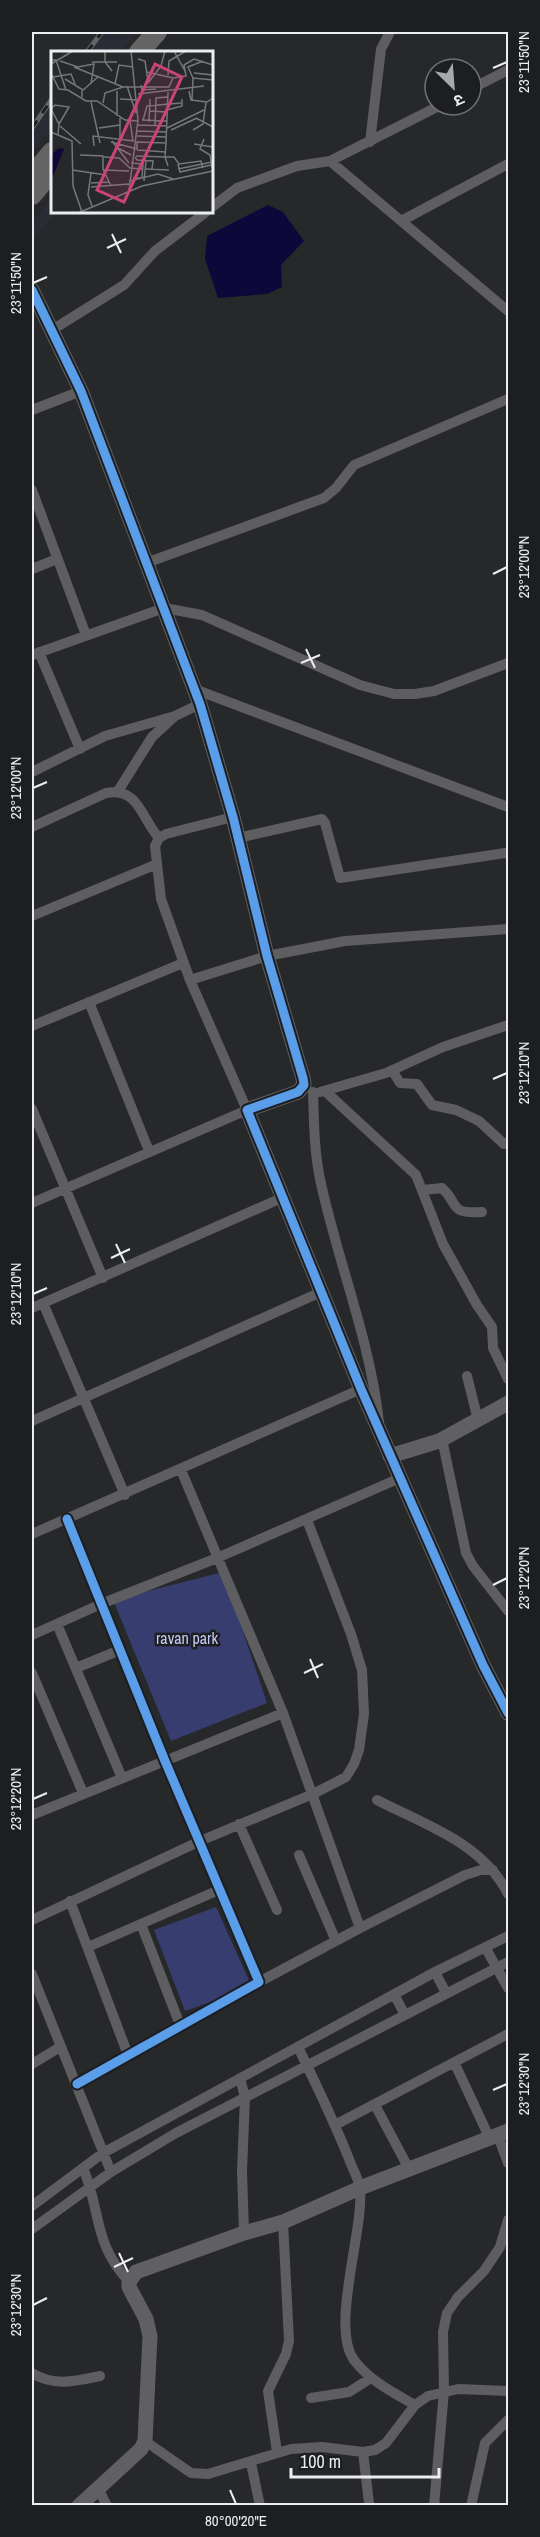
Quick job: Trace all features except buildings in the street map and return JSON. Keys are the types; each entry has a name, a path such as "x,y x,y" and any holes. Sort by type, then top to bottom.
{"highway":[{"path":"140,51 161,37"},
{"path":"32,176 51,153"},
{"path":"32,195 51,172"}],"street":[{"path":"370,142 381,49 390,32"},
{"path":"483,83 508,70"},
{"path":"213,206 237,188 297,166 330,161 423,114"},
{"path":"330,161 506,306"},
{"path":"402,221 508,164"},
{"path":"52,330 124,285 154,251 205,213"},
{"path":"32,290 81,391 197,696 233,817 267,956 314,1089 315,1144 320,1179 373,1383 381,1434"},
{"path":"32,410 81,391"},
{"path":"146,562 324,498 336,488 354,465 508,399"},
{"path":"32,490 86,635"},
{"path":"32,569 57,559"},
{"path":"80,749 35,653 164,608 202,615 360,685 394,694 434,691 508,663"},
{"path":"118,791 152,737 197,696"},
{"path":"197,696 508,807"},
{"path":"32,772 105,736 175,716"},
{"path":"32,827 106,793 118,791 127,793 134,800 159,838"},
{"path":"233,817 166,834 159,838 155,846 161,899 183,963 284,1197 361,1389 483,1665 508,1713"},
{"path":"238,838 322,819 340,878 508,854"},
{"path":"32,916 157,864"},
{"path":"190,980 267,956 345,941 508,929"},
{"path":"32,1026 183,963"},
{"path":"89,1002 149,1151"},
{"path":"32,1203 247,1110 298,1092 392,1070 442,1047 508,1025"},
{"path":"392,1070 400,1083 417,1084 432,1105 456,1110 479,1121 500,1142 508,1144"},
{"path":"314,1089 409,1168 423,1190 443,1244 492,1327 493,1348 508,1379"},
{"path":"32,1109 103,1278"},
{"path":"423,1190 442,1188 452,1204 461,1211 482,1212"},
{"path":"32,1308 284,1197"},
{"path":"32,1421 321,1292"},
{"path":"43,1303 125,1495"},
{"path":"467,1376 478,1420"},
{"path":"32,1534 125,1495 361,1389"},
{"path":"390,1456 442,1439 508,1403"},
{"path":"442,1439 466,1553 473,1566 508,1611"},
{"path":"180,1470 283,1713 314,1794 360,1928"},
{"path":"32,1635 400,1479"},
{"path":"67,1519 165,1761 259,1982"},
{"path":"32,1920 200,1840 314,1794 346,1777 359,1750 364,1689 358,1654 307,1520"},
{"path":"57,1623 122,1778"},
{"path":"76,1668 120,1650"},
{"path":"32,1673 83,1793"},
{"path":"32,1815 283,1713"},
{"path":"377,1800 456,1839 482,1857 508,1894"},
{"path":"239,1824 277,1910"},
{"path":"299,1855 336,1941"},
{"path":"77,2084 180,2025 360,1928 465,1875 481,1870 493,1870"},
{"path":"88,1947 221,1889"},
{"path":"70,1901 128,2055"},
{"path":"141,1924 180,2025"},
{"path":"32,2206 103,2153 435,1972 508,1936"},
{"path":"485,1947 508,1988"},
{"path":"32,2229 111,2172 245,2097 508,1962"},
{"path":"435,1972 446,1993"},
{"path":"32,1974 35,1990 77,2084 111,2172"},
{"path":"394,1994 405,2015"},
{"path":"352,2017 362,2037"},
{"path":"335,2125 455,2064 508,2034"},
{"path":"32,2064 60,2047"},
{"path":"298,2047 335,2125 360,2188 356,2247 346,2301 347,2342 354,2360 370,2378 415,2405"},
{"path":"455,2064 499,2135 508,2163"},
{"path":"240,2078 245,2097 242,2171 244,2233"},
{"path":"375,2105 409,2169"},
{"path":"129,2282 136,2272 151,2266 244,2233 283,2222 360,2188 499,2135"},
{"path":"79,2505 141,2449 145,2441 150,2336 146,2319 132,2294 129,2282 118,2270 102,2241 91,2187 83,2168"},
{"path":"434,2505 444,2391 443,2332 447,2313 495,2255 505,2236 508,2220"},
{"path":"277,2452 268,2391 286,2354 289,2341 283,2222"},
{"path":"32,2373 42,2380 63,2383 100,2376"},
{"path":"311,2398 349,2392 370,2378"},
{"path":"145,2441 187,2470 197,2474 220,2472 277,2452 322,2447 363,2452 375,2450 386,2443 415,2405 428,2396 444,2391 472,2388 508,2391"},
{"path":"471,2505 485,2443 508,2420"},
{"path":"363,2452 369,2503"},
{"path":"251,2463 260,2505"},
{"path":"98,2488 107,2505"}],"shaded area":[{"path":"105,32 139,32 121,51 91,51"},
{"path":"51,106 51,129 32,152 32,134"},
{"path":"51,199 51,213 55,213 32,240 32,222"},
{"path":"268,205 283,212 304,241 281,265 282,287 267,294 218,298 205,259 207,236"}],"green space":[{"name":"ravan park","path":"223,1572 267,1703 171,1741 113,1600"},
{"path":"216,1907 252,1987 185,2011 154,1930"}],"railway":[{"path":"88,51 102,32"},
{"path":"32,128 51,100"}],"cycle path":[{"path":"32,290 81,391 200,704 233,817 267,956 303,1078 304,1085 298,1092 247,1110 361,1389 483,1665 508,1713"},
{"path":"67,1519 165,1761 259,1982 77,2084"}]}
